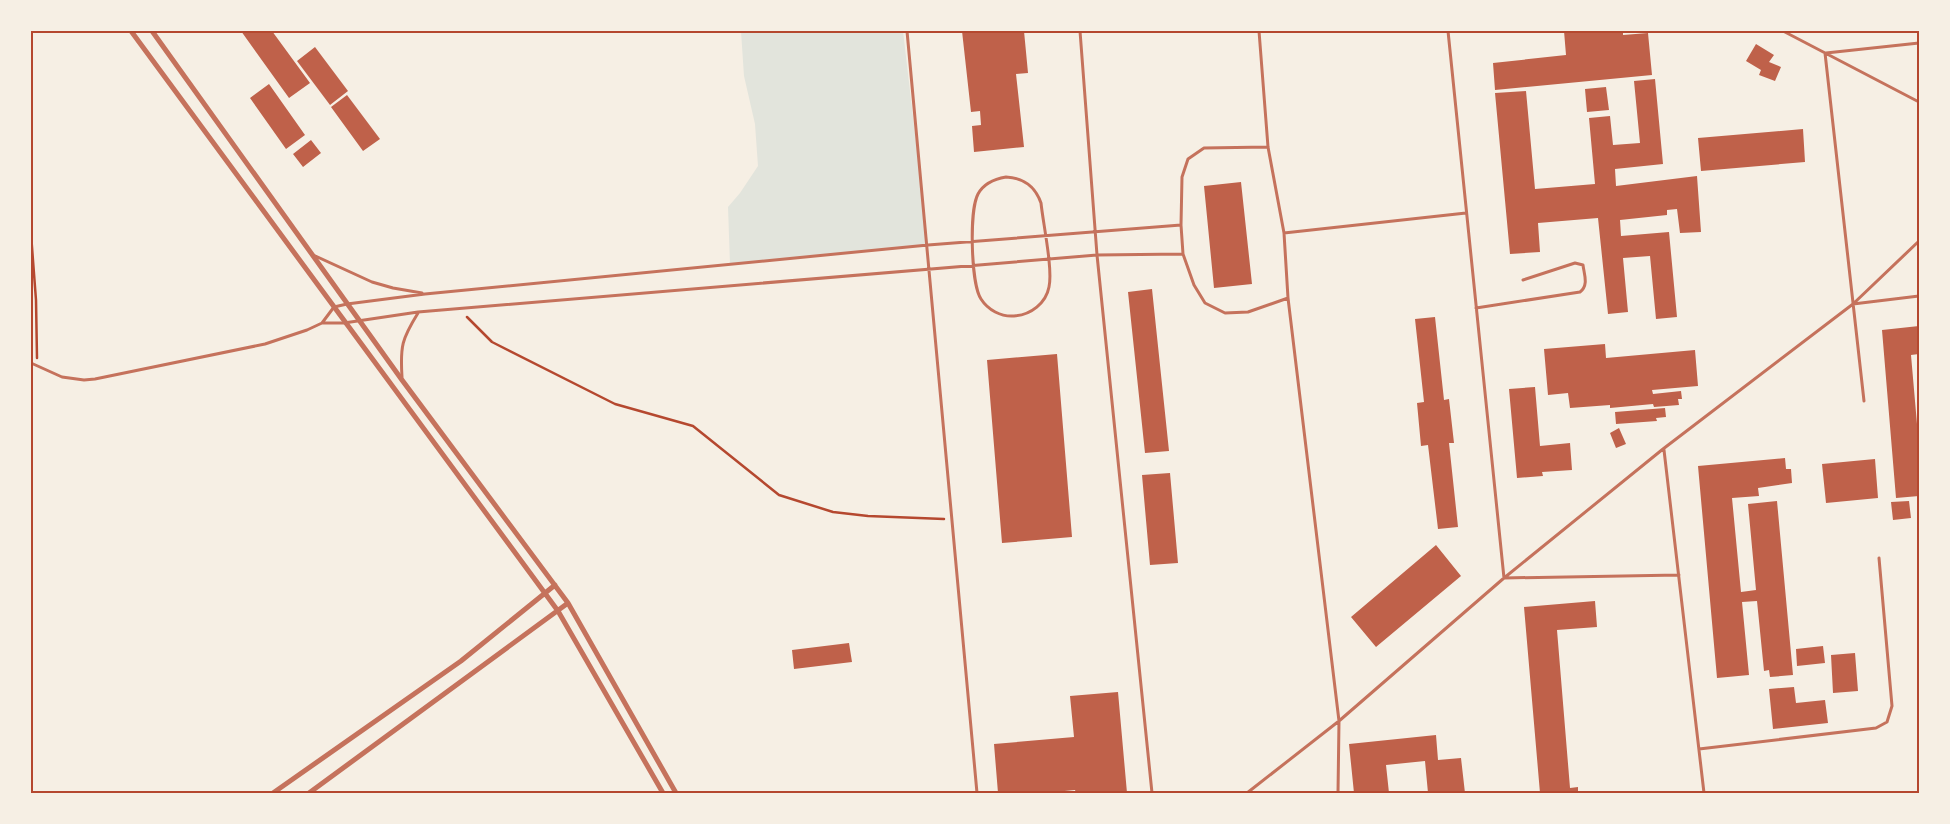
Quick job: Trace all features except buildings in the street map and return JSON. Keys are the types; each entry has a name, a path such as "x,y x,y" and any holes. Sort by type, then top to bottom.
{"street":[{"path":"131,31 344,323 558,611 663,793"},
{"path":"152,31 359,321 568,603 676,793"},
{"path":"273,793 461,661 555,585"},
{"path":"309,793 568,603"}],"lane":[{"path":"907,31 977,793"},
{"path":"1080,31 1097,255 1152,793"},
{"path":"1259,31 1268,147 1284,233 1288,298 1339,721 1338,793"},
{"path":"1448,31 1504,578"},
{"path":"1782,31 1919,102"},
{"path":"1825,54 1919,43"},
{"path":"1825,54 1864,401"},
{"path":"1268,147 1204,148 1188,159 1182,177 1181,225 1183,254 1194,285 1205,303 1225,313 1248,312 1288,298"},
{"path":"1006,176 1022,180 1034,189 1041,203 1048,259 1050,285 1044,299 1033,310 1018,316 994,312 982,300 978,292 972,242 974,204 977,196 989,182 1006,176"},
{"path":"1284,233 1466,213"},
{"path":"322,323 334,307 425,294 928,245 1181,225"},
{"path":"1247,793 1339,721 1504,578 1664,449 1853,304 1919,242"},
{"path":"312,254 372,282 425,294"},
{"path":"31,363 62,377 84,380 95,379 265,344 322,323 344,323 418,312 1097,255 1183,254"},
{"path":"1476,308 1580,292 1586,284 1582,265 1575,263 1523,280"},
{"path":"1853,304 1919,296"},
{"path":"402,380 401,359 405,334 418,312"},
{"path":"1664,449 1704,793"},
{"path":"1699,749 1876,728 1887,722 1892,706 1879,558"},
{"path":"1504,578 1679,575"}],"path":[{"path":"31,234 36,300 37,365"},
{"path":"458,310 492,342 551,373 615,404 693,426 779,495 833,512 868,516 952,519"}],"shaded area":[{"path":"741,31 903,31 928,245 730,264 728,207 758,166 755,124 744,76"}]}
